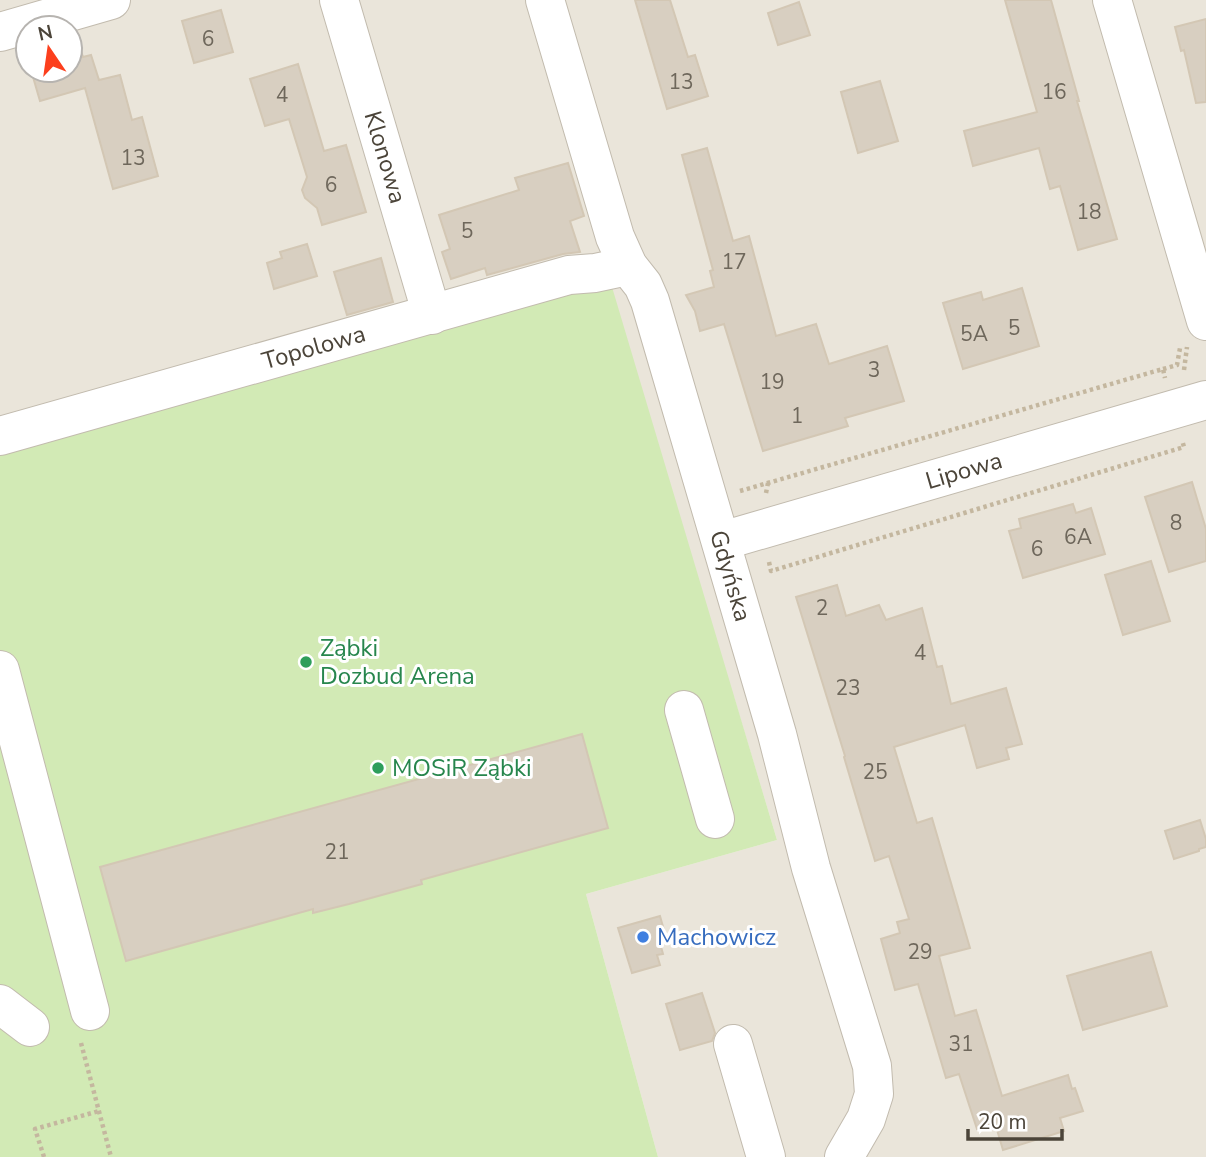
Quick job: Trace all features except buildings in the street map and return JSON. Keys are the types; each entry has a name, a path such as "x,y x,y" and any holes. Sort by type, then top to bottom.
{"street":[{"path":"0,32 111,0"},
{"name":"Klonowa","path":"340,0 432,315"},
{"name":"Gdyńska","path":"545,0 615,237 628,266 643,285 650,301 778,734 800,872 872,1066 874,1094 866,1119 844,1157"},
{"path":"1112,0 1200,337"},
{"name":"Topolowa","path":"0,436 569,275 628,266"},
{"name":"Lipowa","path":"722,541 1189,405"},
{"path":"0,670 85,1023"},
{"path":"684,710 715,819"},
{"path":"0,1004 30,1027"},
{"path":"733,1044 766,1157"}],"path":[{"path":"738,492 1177,365 1180,348 1200,337"},
{"path":"1163,369 1189,405"},
{"path":"85,1023 99,1111 111,1157"},
{"path":"44,1157 35,1129 99,1111"}],"shaded area":[{"path":"0,0 1206,0 1206,1157 658,1157 586,894 777,840 734,697 0,447"}],"green space":[{"name":"MOSiR Ząbki","path":"612,287 777,840 586,894 658,1157 0,1157 0,447 491,304"}],"place":[{"name":"Ząbki Dozbud Arena","path":"306,662"},
{"name":"MOSiR Ząbki","path":"378,768"},
{"name":"Machowicz","path":"643,937"}]}
